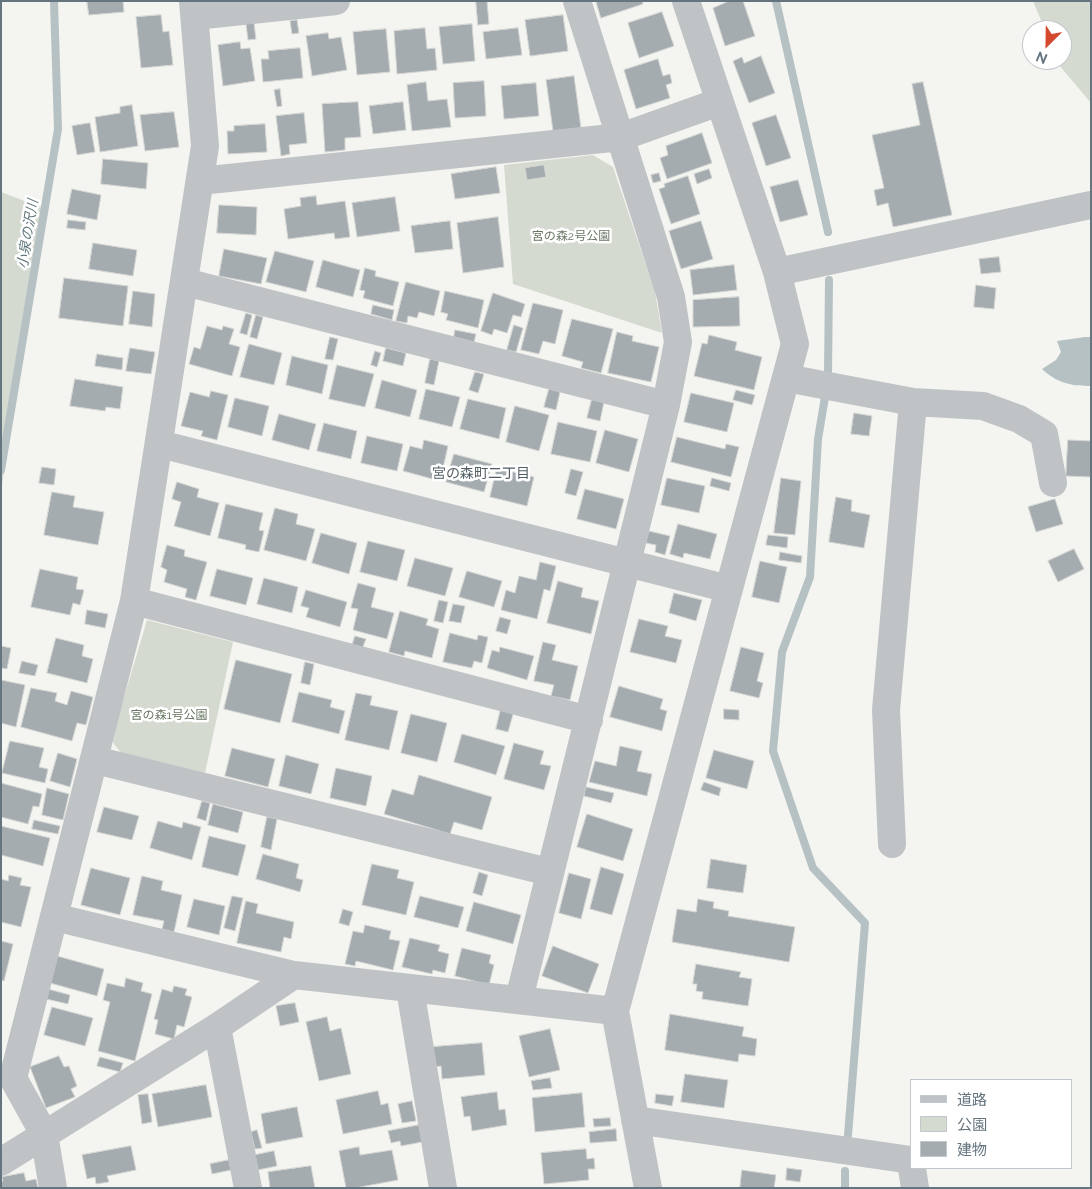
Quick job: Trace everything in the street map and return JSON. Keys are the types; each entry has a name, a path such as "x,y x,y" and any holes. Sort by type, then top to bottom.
{"street":[{"path":"53,1188 44,1134 13,1078 134,602 206,146 194,9 336,1"},
{"path":"519,999 549,872 628,563 666,405 678,342 671,296 577,1"},
{"path":"648,1188 615,1011 795,344 777,272 686,1"},
{"path":"200,180 620,137 719,102"},
{"path":"777,272 1091,205"},
{"path":"185,282 666,405"},
{"path":"786,378 913,402 983,406 1019,419 1044,434 1053,483"},
{"path":"892,844 886,710 913,402"},
{"path":"160,444 729,589"},
{"path":"134,602 589,720"},
{"path":"95,760 549,872"},
{"path":"54,916 294,975 615,1011"},
{"path":"1,1162 218,1027 294,975"},
{"path":"410,989 443,1188"},
{"path":"218,1027 248,1188"},
{"path":"635,1120 910,1160"},
{"path":"912,1169 915,1188"}],"green space":[{"path":"1033,1 1091,1 1091,103 1063,70 1072,70 1072,20 1041,20"},
{"name":"宮の森2号公園","path":"593,155 613,167 655,292 662,333 513,284 504,165"},
{"path":"1,192 43,208 1,492"},
{"name":"宮の森1号公園","path":"147,620 233,642 205,773 121,753 114,744 112,738"}],"shaded area":[{"path":"1091,337 1091,386 1065,383 1053,378 1042,369 1056,360 1061,352 1057,341"}],"building":[{"path":"87,1 123,1 124,12 89,15"},
{"path":"476,1 487,1 489,24 478,25"},
{"path":"596,1 642,1 643,4 601,18"},
{"path":"729,1 743,1 755,36 725,46 713,8"},
{"path":"662,12 674,46 639,58 628,23"},
{"path":"161,15 163,32 169,31 173,65 141,68 136,17"},
{"path":"563,15 568,51 530,56 525,20"},
{"path":"297,20 299,33 292,34 290,21"},
{"path":"254,23 256,39 248,40 246,24"},
{"path":"472,24 475,61 443,64 439,27"},
{"path":"425,28 427,49 435,48 437,70 397,74 394,31"},
{"path":"518,28 522,55 486,59 483,32"},
{"path":"386,29 390,72 357,75 353,32"},
{"path":"328,33 329,39 341,37 347,70 312,76 306,36"},
{"path":"240,42 241,49 250,48 255,81 223,86 218,45"},
{"path":"300,48 303,78 263,82 261,59 269,59 268,51"},
{"path":"761,56 775,93 749,103 733,61 742,57 744,63"},
{"path":"658,59 663,76 670,74 672,83 666,85 670,98 636,109 624,70"},
{"path":"574,76 581,128 553,131 546,80"},
{"path":"484,81 486,116 455,118 453,83"},
{"path":"426,82 428,101 447,99 451,127 412,131 407,85"},
{"path":"923,82 952,215 893,227 888,203 877,206 874,190 884,188 872,135 920,125 912,84"},
{"path":"536,83 539,116 504,119 501,86"},
{"path":"280,89 282,106 277,107 274,90"},
{"path":"358,102 361,137 345,138 345,150 325,152 322,104"},
{"path":"403,102 406,130 373,134 369,106"},
{"path":"132,105 138,146 100,152 95,117 120,113 120,107"},
{"path":"174,112 179,147 145,151 140,115"},
{"path":"304,113 307,143 289,145 290,154 281,156 276,116"},
{"path":"776,115 791,158 766,166 752,123"},
{"path":"90,123 95,152 77,155 72,126"},
{"path":"265,124 267,152 228,154 227,131 234,131 234,126"},
{"path":"702,133 712,163 667,179 660,158 668,155 666,146"},
{"path":"103,159 148,163 146,189 101,184"},
{"path":"544,165 546,177 527,180 525,168"},
{"path":"496,167 500,193 455,199 451,174"},
{"path":"709,169 712,178 697,184 694,174"},
{"path":"659,173 661,181 653,183 651,175"},
{"path":"688,176 700,214 671,224 659,189 665,187 664,184"},
{"path":"798,180 808,215 780,222 770,187"},
{"path":"72,189 101,195 97,220 67,214"},
{"path":"316,196 317,205 345,201 350,237 335,239 334,233 288,239 284,209 301,206 300,198"},
{"path":"395,197 400,231 357,237 352,203"},
{"path":"219,205 257,207 256,235 217,233"},
{"path":"498,217 504,267 463,273 457,223"},
{"path":"68,220 86,222 85,230 67,228"},
{"path":"450,221 453,249 415,253 411,226"},
{"path":"701,221 713,259 681,269 669,231"},
{"path":"93,243 137,250 133,276 89,269"},
{"path":"224,249 267,258 261,284 219,276"},
{"path":"275,251 314,261 306,292 266,282"},
{"path":"999,257 1001,272 981,274 979,259"},
{"path":"323,260 360,270 353,297 316,287"},
{"path":"734,265 737,290 693,295 690,270"},
{"path":"365,268 376,271 375,276 399,282 393,306 363,298 365,291 360,290"},
{"path":"64,278 128,286 123,326 59,318"},
{"path":"406,282 440,291 434,316 419,312 417,318 408,316 407,323 396,321"},
{"path":"976,285 996,288 994,309 974,307"},
{"path":"133,291 155,294 152,327 129,324"},
{"path":"445,291 484,300 478,328 446,320 448,314 441,312"},
{"path":"493,293 525,304 521,317 513,315 507,333 494,329 492,335 481,331"},
{"path":"739,297 740,326 693,327 693,300"},
{"path":"533,303 563,310 555,344 543,341 539,354 521,350"},
{"path":"373,305 394,310 392,320 371,314"},
{"path":"246,313 252,315 247,335 240,333"},
{"path":"256,315 263,317 257,339 250,337"},
{"path":"572,319 613,329 601,373 581,368 583,362 562,356"},
{"path":"514,325 523,328 516,352 507,350"},
{"path":"207,326 222,330 223,326 234,329 229,344 240,347 232,376 189,364 194,347 200,349"},
{"path":"455,330 476,334 474,342 454,337"},
{"path":"617,332 633,336 632,341 659,347 651,382 608,373"},
{"path":"709,335 737,342 735,350 762,357 754,390 694,376 702,343 707,344"},
{"path":"330,337 338,339 333,360 325,359"},
{"path":"249,344 282,353 274,385 240,377"},
{"path":"130,348 155,352 151,374 126,371"},
{"path":"386,348 406,353 403,366 383,361"},
{"path":"375,351 381,353 377,367 371,365"},
{"path":"97,354 123,358 122,370 95,366"},
{"path":"292,356 328,365 322,394 286,385"},
{"path":"430,359 439,361 434,385 425,383"},
{"path":"337,365 374,374 365,407 329,399"},
{"path":"475,372 484,374 478,393 469,390"},
{"path":"75,379 123,387 120,409 106,407 105,411 70,406"},
{"path":"382,380 417,390 410,417 375,408"},
{"path":"426,389 460,397 452,427 419,419"},
{"path":"549,389 560,392 556,410 544,407"},
{"path":"736,390 755,395 752,405 733,400"},
{"path":"211,391 228,395 217,440 201,436 203,431 181,426 190,392 209,397"},
{"path":"691,393 734,403 727,432 684,422"},
{"path":"235,398 269,406 262,436 228,427"},
{"path":"468,399 506,408 499,439 460,429"},
{"path":"592,399 604,402 600,421 587,418"},
{"path":"515,406 549,415 539,451 506,442"},
{"path":"854,413 872,416 869,436 851,434"},
{"path":"279,414 316,424 309,450 272,440"},
{"path":"558,422 597,431 590,462 551,454"},
{"path":"324,423 357,431 351,459 317,451"},
{"path":"605,430 638,439 629,472 596,463"},
{"path":"367,436 403,444 397,471 361,463"},
{"path":"677,437 725,449 726,444 739,447 731,477 671,462"},
{"path":"424,440 448,446 440,481 403,471 410,446 422,449"},
{"path":"1068,440 1091,441 1091,477 1066,476"},
{"path":"454,454 492,464 484,492 446,482"},
{"path":"42,467 56,469 54,485 39,483"},
{"path":"497,468 534,477 527,506 490,497"},
{"path":"571,469 583,472 576,496 565,493"},
{"path":"667,478 705,486 699,513 661,505"},
{"path":"712,478 731,483 729,491 710,486"},
{"path":"781,478 801,481 795,535 774,533"},
{"path":"177,482 199,489 197,497 219,503 210,536 174,526 181,502 172,499"},
{"path":"585,489 624,499 616,529 577,519"},
{"path":"52,492 75,496 73,507 104,512 98,545 44,535"},
{"path":"836,497 852,500 851,511 870,515 864,548 829,542"},
{"path":"1055,499 1063,524 1036,532 1028,507"},
{"path":"226,504 263,513 259,530 264,531 259,552 245,549 246,545 218,538"},
{"path":"275,508 298,514 296,524 315,529 306,561 264,550"},
{"path":"678,524 717,534 710,559 684,553 683,558 670,554"},
{"path":"649,531 670,536 665,555 655,552 656,545 646,543"},
{"path":"321,533 357,543 349,574 312,563"},
{"path":"768,535 788,537 787,548 766,545"},
{"path":"368,541 405,550 397,581 360,572"},
{"path":"167,545 185,550 184,556 207,562 196,600 185,597 187,589 164,582 167,570 161,567"},
{"path":"1074,549 1084,569 1058,582 1048,561"},
{"path":"780,552 802,556 801,563 779,560"},
{"path":"415,558 453,568 445,596 407,586"},
{"path":"760,561 787,567 779,603 752,597"},
{"path":"540,562 556,566 550,591 544,589 537,619 501,610 506,590 515,593 519,576 536,580"},
{"path":"40,569 78,577 76,589 84,590 80,605 73,603 70,615 31,607"},
{"path":"217,569 253,578 246,605 210,596"},
{"path":"467,571 502,581 494,607 459,597"},
{"path":"264,578 298,587 292,613 257,604"},
{"path":"558,581 583,588 581,597 599,601 591,634 547,623"},
{"path":"358,583 376,588 371,607 394,613 387,639 353,630 358,609 351,608"},
{"path":"306,590 347,602 340,627 306,617 309,608 301,606"},
{"path":"674,593 702,600 696,621 669,613"},
{"path":"439,600 448,602 443,623 434,621"},
{"path":"453,604 465,606 461,623 449,621"},
{"path":"87,610 108,614 105,628 85,624"},
{"path":"400,611 428,619 426,625 439,629 432,658 405,651 404,656 389,652"},
{"path":"500,617 511,620 507,634 496,631"},
{"path":"639,619 668,626 665,636 682,640 676,663 630,652"},
{"path":"450,633 477,640 478,635 488,637 482,663 474,661 472,668 443,662"},
{"path":"355,636 366,639 362,649 352,646"},
{"path":"56,638 84,645 82,656 93,659 87,683 47,673"},
{"path":"543,642 556,645 552,660 578,666 570,700 551,696 554,685 534,681"},
{"path":"1,646 11,648 7,669 1,668"},
{"path":"500,647 534,656 527,680 487,668 492,650 499,652"},
{"path":"741,647 764,653 757,681 763,683 759,698 730,691"},
{"path":"236,660 292,674 280,723 224,709"},
{"path":"22,661 38,665 35,676 19,673"},
{"path":"305,662 314,664 310,685 301,683"},
{"path":"1,680 25,685 16,727 1,723"},
{"path":"619,686 663,699 660,709 667,711 662,731 610,717"},
{"path":"31,688 57,693 55,701 67,705 71,691 93,697 86,725 77,723 72,741 21,727"},
{"path":"299,692 332,700 330,707 345,711 339,734 292,722"},
{"path":"356,693 372,696 370,705 398,711 389,750 345,740"},
{"path":"501,708 514,711 508,732 496,729"},
{"path":"724,709 739,710 739,720 724,719"},
{"path":"411,714 447,723 437,762 401,753"},
{"path":"462,734 505,746 496,775 454,762"},
{"path":"10,741 44,748 39,767 48,769 45,783 2,773"},
{"path":"514,743 544,751 540,764 551,766 544,790 504,779"},
{"path":"620,746 642,751 637,771 652,774 647,796 589,782 595,761 616,766"},
{"path":"232,748 275,759 268,787 225,776"},
{"path":"714,750 754,761 747,789 706,778"},
{"path":"58,753 77,759 70,787 50,781"},
{"path":"286,755 319,764 311,794 279,786"},
{"path":"336,768 372,776 366,806 330,798"},
{"path":"419,775 492,797 482,830 454,822 450,834 384,814 392,789 413,795"},
{"path":"704,782 721,788 719,796 701,790"},
{"path":"1,783 42,794 39,807 33,806 28,824 1,817"},
{"path":"586,787 614,793 611,803 584,796"},
{"path":"47,788 69,794 63,820 42,815"},
{"path":"202,801 210,803 206,821 197,818"},
{"path":"213,804 243,812 238,833 208,825"},
{"path":"104,807 139,816 132,840 97,832"},
{"path":"587,814 633,829 623,861 577,847"},
{"path":"267,817 277,819 271,850 261,847"},
{"path":"34,820 60,826 58,834 32,829"},
{"path":"158,821 182,828 183,822 201,827 192,860 150,848"},
{"path":"1,826 50,838 43,866 1,855"},
{"path":"209,836 246,845 238,876 202,867"},
{"path":"263,854 299,864 296,878 303,880 300,892 256,879"},
{"path":"711,859 747,865 743,893 707,888"},
{"path":"372,864 399,870 397,878 414,882 406,915 362,905"},
{"path":"601,867 624,874 612,915 590,909"},
{"path":"91,868 130,878 120,915 81,905"},
{"path":"479,872 488,875 482,896 473,893"},
{"path":"569,873 591,879 581,919 559,913"},
{"path":"9,875 22,878 20,885 31,887 21,927 1,922 1,879 8,881"},
{"path":"142,876 163,881 161,890 182,895 174,932 162,929 164,921 133,915"},
{"path":"232,896 243,898 235,931 224,928"},
{"path":"420,896 464,907 458,928 414,917"},
{"path":"194,899 225,906 219,935 187,927"},
{"path":"698,899 714,902 713,908 729,911 728,916 795,927 789,962 672,942 677,909 696,912"},
{"path":"246,901 258,904 256,913 294,922 291,939 284,937 281,952 237,943"},
{"path":"474,902 521,915 513,944 466,931"},
{"path":"343,909 353,912 349,926 339,923"},
{"path":"365,925 391,931 389,939 400,941 393,970 356,961 355,966 345,964 353,931 363,933"},
{"path":"410,938 440,945 438,951 449,954 445,973 433,970 432,974 402,967"},
{"path":"1,941 13,944 4,981 1,980"},
{"path":"553,946 599,964 588,993 542,976"},
{"path":"462,948 491,955 489,963 494,965 489,985 455,976"},
{"path":"57,956 104,969 97,996 50,983"},
{"path":"696,964 741,972 739,977 752,979 748,1006 702,999 703,992 696,991 697,984 693,984"},
{"path":"126,978 143,983 141,991 152,994 135,1061 98,1051 110,1002 103,1000 107,983 124,987"},
{"path":"174,986 187,989 185,995 192,997 184,1027 177,1025 174,1039 155,1034 158,1020 154,1019 162,989 172,992"},
{"path":"48,989 70,995 68,1004 46,999"},
{"path":"295,1003 299,1022 280,1026 276,1006"},
{"path":"52,1007 93,1018 85,1046 44,1035"},
{"path":"670,1014 744,1027 742,1036 757,1039 755,1056 739,1054 738,1062 665,1050"},
{"path":"327,1017 330,1031 341,1028 351,1074 319,1081 306,1022"},
{"path":"550,1029 560,1070 529,1077 519,1036"},
{"path":"482,1043 485,1075 442,1079 441,1066 433,1067 431,1047"},
{"path":"59,1056 64,1067 69,1066 77,1086 71,1089 75,1097 46,1108 30,1067"},
{"path":"100,1057 123,1063 120,1072 97,1066"},
{"path":"685,1074 728,1080 724,1108 681,1102"},
{"path":"550,1078 552,1088 533,1090 531,1081"},
{"path":"206,1085 212,1117 158,1127 152,1094"},
{"path":"378,1091 381,1105 388,1103 392,1124 343,1134 336,1100"},
{"path":"497,1092 499,1110 505,1109 507,1125 472,1131 470,1116 464,1117 461,1097"},
{"path":"582,1093 585,1127 535,1132 532,1098"},
{"path":"148,1094 152,1122 142,1124 138,1095"},
{"path":"656,1094 674,1096 672,1106 655,1103"},
{"path":"412,1101 416,1121 402,1123 398,1104"},
{"path":"297,1107 303,1137 266,1144 261,1114"},
{"path":"610,1118 611,1126 594,1127 593,1119"},
{"path":"419,1125 422,1142 401,1146 400,1141 391,1143 388,1131"},
{"path":"616,1129 617,1141 590,1143 589,1132"},
{"path":"257,1130 262,1148 255,1149 251,1132"},
{"path":"131,1146 136,1170 107,1176 109,1182 96,1184 95,1177 87,1179 82,1155"},
{"path":"359,1147 360,1155 392,1150 398,1180 346,1188 339,1151"},
{"path":"586,1149 587,1159 594,1158 595,1169 588,1169 589,1180 544,1184 541,1153"},
{"path":"274,1151 277,1166 258,1170 255,1155"},
{"path":"229,1160 231,1170 212,1174 210,1164"},
{"path":"311,1166 315,1188 270,1188 268,1172"},
{"path":"787,1168 802,1170 800,1182 786,1180"},
{"path":"742,1170 776,1175 774,1188 740,1188"},
{"path":"24,1173 26,1181 36,1179 38,1188 1,1188 2,1177"}],"waterway":[{"name":"小泉の沢川","path":"1,470 58,129 54,1"},
{"path":"776,1 828,232"},
{"path":"828,375 829,280"},
{"path":"825,397 818,439 810,577 782,652 773,751 813,868 865,923 848,1135"},
{"path":"845,1171 845,1188"}],"district":[{"name":"宮の森町二丁目","path":"481,474"}]}
